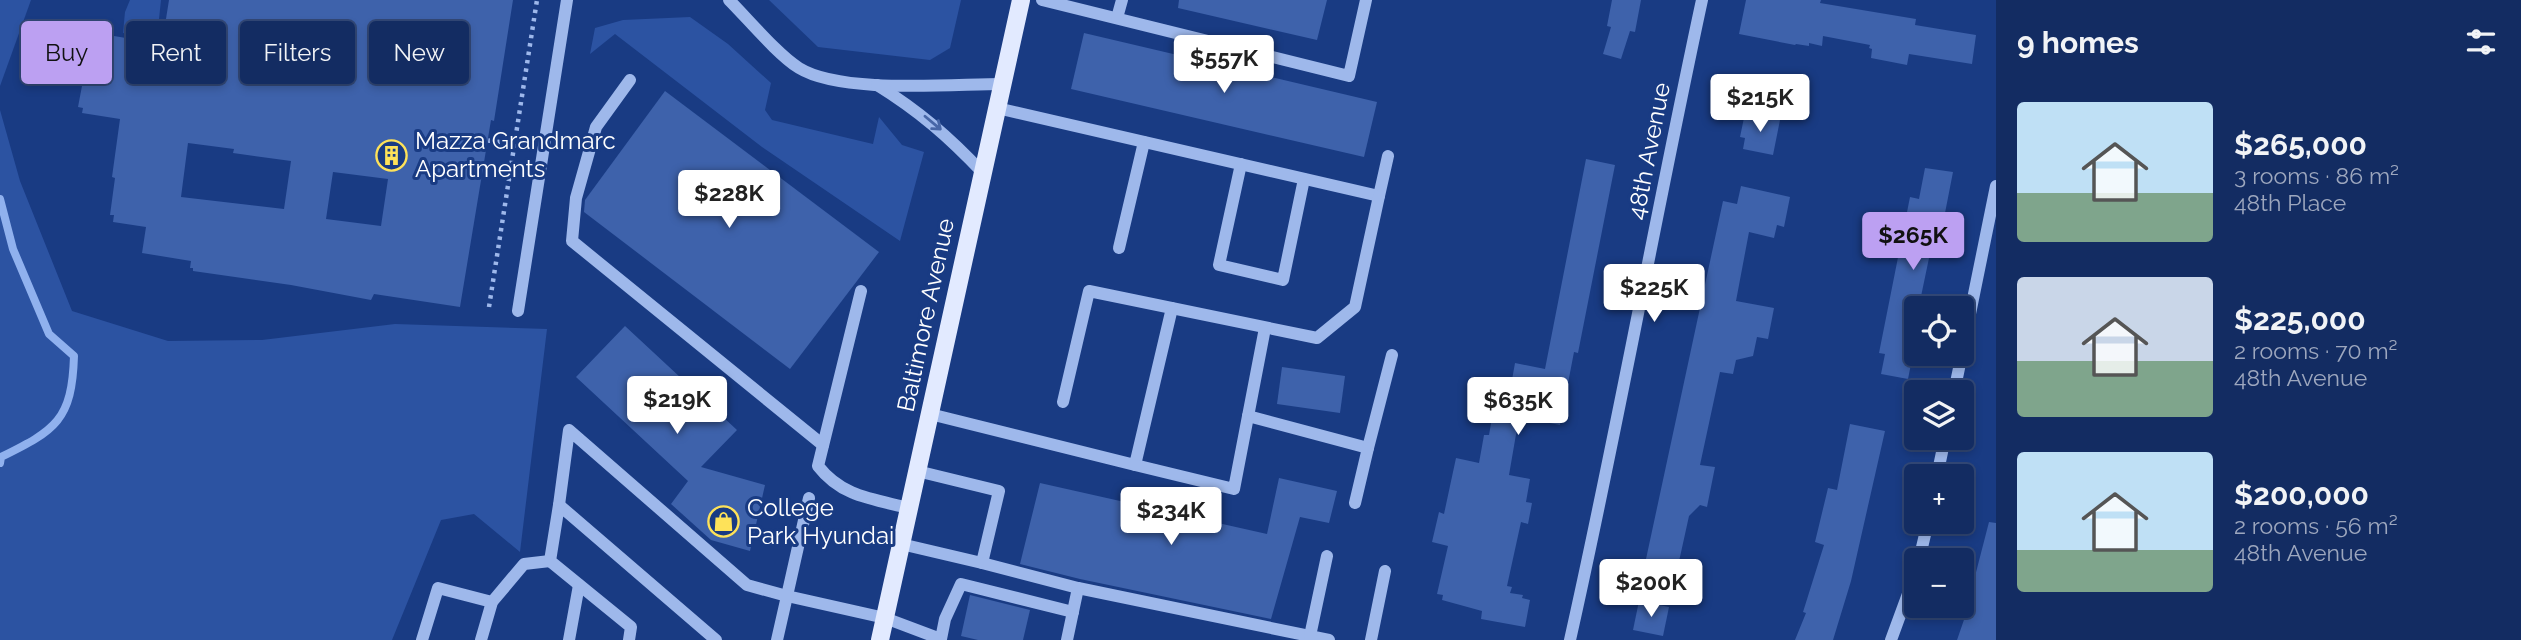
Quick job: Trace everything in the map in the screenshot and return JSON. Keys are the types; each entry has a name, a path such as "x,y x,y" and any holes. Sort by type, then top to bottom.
{"main road":[{"name":"Baltimore Avenue","path":"880,640 1021,0"}],"street":[{"path":"518,311 568,0"},
{"path":"729,0 799,68 820,77 877,85 1002,84"},
{"path":"1042,0 1349,76 1366,0"},
{"path":"1118,18 1122,0"},
{"name":"48th Avenue","path":"1570,640 1622,403 1702,0"},
{"path":"629,80 596,127 576,198 572,241 823,444"},
{"path":"877,85 912,106 936,125 983,173"},
{"path":"997,108 1379,196"},
{"path":"1119,248 1144,142"},
{"path":"1062,402 1089,291 1317,338 1354,306 1388,156"},
{"path":"1241,164 1219,265 1283,279 1304,179"},
{"path":"1974,296 1996,186"},
{"path":"861,291 818,466 830,481 850,494 909,508"},
{"path":"1135,465 1172,308"},
{"path":"930,414 1234,489 1265,328"},
{"path":"1354,503 1392,355"},
{"path":"1248,416 1368,448"},
{"path":"550,561 569,430 747,585 885,618 941,639 945,619 961,584 1073,612"},
{"path":"917,471 999,491 982,563"},
{"path":"777,640 809,498"},
{"path":"559,505 716,640"},
{"path":"901,544 1078,588 1329,640"},
{"path":"1310,636 1327,556"},
{"path":"481,640 492,602 524,564 550,561 631,627 629,640"},
{"path":"1371,640 1385,571"},
{"path":"569,640 579,585"},
{"path":"422,640 438,588 492,602"},
{"path":"1067,640 1078,588"},
{"path":"1891,640 1904,605"}],"path":[{"path":"489,307 537,0"},
{"path":"463,137 514,144"}],"shaded area":[{"path":"0,0 31,0 23,21 21,21 0,86"},
{"path":"130,0 161,0 159,21 126,21 126,33 123,33 125,12"},
{"path":"769,0 961,0 950,48 930,60 818,47"},
{"path":"690,17 728,44 771,83 765,110 772,120 873,144 879,117 902,145 924,152 900,241 762,147 615,34 590,54 595,28 623,20"},
{"path":"0,110 20,181 72,311 168,341 262,340 395,324 547,329 520,552 474,514 441,520 392,640 0,640"}],"building":[{"name":"Mazza Grandmarc Apartments","path":"169,0 513,0 460,307 374,294 371,300 193,271 193,268 190,268 191,261 142,253 146,227 113,222 114,215 110,215 120,119 82,113 83,108 78,107 82,84 112,84 112,36 126,38 126,84 226,84 226,21 166,21","holes":["188,143 234,149 233,153 291,161 284,209 181,197","333,172 388,179 381,226 326,219"]},
{"path":"1179,0 1327,0 1317,40 1178,8"},
{"path":"1612,0 1641,0 1635,32 1630,31 1621,59 1603,54 1611,27 1607,26"},
{"path":"1746,0 1821,0 1820,3 1916,19 1915,25 1976,35 1972,64 1909,54 1907,65 1871,58 1870,45 1823,36 1822,46 1809,43 1809,46 1739,34"},
{"path":"1084,33 1377,102 1364,157 1071,89"},
{"path":"665,91 879,252 790,369 584,212 585,200"},
{"path":"1745,113 1780,120 1773,155 1743,149 1745,138 1740,137"},
{"path":"1586,159 1615,165 1578,353 1574,352 1560,425 1519,417 1509,475 1530,479 1526,502 1532,503 1528,524 1521,522 1507,586 1512,587 1510,593 1523,595 1522,598 1530,600 1525,627 1481,619 1482,611 1442,600 1443,595 1437,594 1448,546 1432,542 1439,512 1444,514 1456,458 1479,463 1484,435 1489,435 1497,389 1510,391 1515,363 1545,369"},
{"path":"1925,168 1953,172 1945,213 1942,213 1936,239 1933,239 1921,296 1904,296 1904,366 1911,366 1908,379 1881,374 1885,354 1879,353 1910,197 1919,199"},
{"path":"1741,186 1790,197 1784,227 1777,225 1774,238 1749,232 1736,301 1774,308 1768,339 1757,337 1753,356 1736,360 1733,374 1720,372 1700,465 1715,467 1707,507 1700,505 1689,516 1678,566 1646,559 1723,201 1737,204"},
{"path":"625,326 737,430 701,467 765,485 750,551 711,540 671,504 688,481 576,377"},
{"path":"1282,367 1345,376 1340,413 1277,404"},
{"path":"1850,424 1885,431 1851,581 1833,640 1795,640 1806,613 1803,612 1824,545 1815,542 1828,488 1837,490"},
{"path":"1279,478 1337,491 1329,523 1300,517 1271,619 1020,564 1040,483 1267,534"},
{"path":"1989,522 1996,523 1996,640 1957,640 1965,618 1974,618 1974,580"},
{"path":"970,595 1030,610 1023,640 978,640 961,636"},
{"path":"1639,601 1669,607 1663,636 1633,630"}],"waterway":[{"path":"0,199 13,249 49,334 74,356 73,378 65,409 48,430 1,457 0,463"}],"place":[{"name":"Mazza Grandmarc Apartments","path":"392,155"},
{"name":"College Park Hyundai","path":"724,522"}]}
